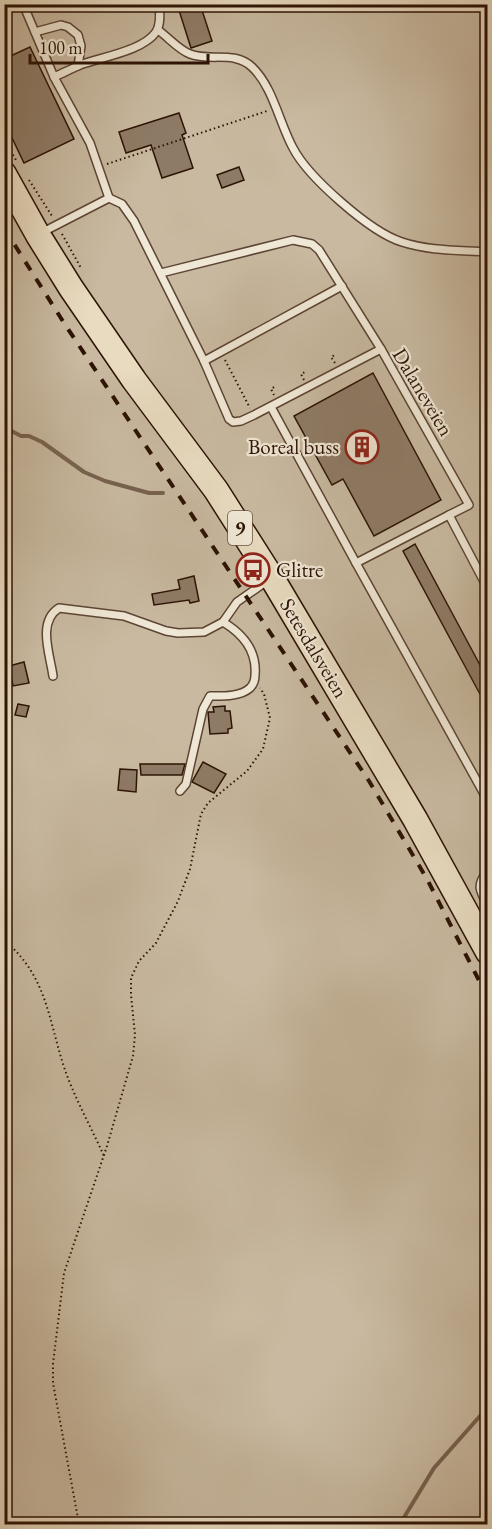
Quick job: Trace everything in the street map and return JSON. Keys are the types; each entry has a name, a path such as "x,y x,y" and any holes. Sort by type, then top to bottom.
{"highway":[{"name":"Setesdalsveien","path":"4,174 38,235 89,316 216,490 272,578 426,840 488,952"}],"lane":[{"path":"23,4 54,76 90,143 109,198 38,235"},
{"path":"54,76 139,45 150,38 158,30 159,4"},
{"path":"35,32 58,26 68,27 80,39 78,66"},
{"path":"158,30 188,54 232,57 250,65 267,89 292,146 304,165 345,203 387,236 431,248 488,252"},
{"name":"Dalaneveien","path":"109,198 122,204 134,221 204,361 229,419 233,422 254,416 381,349 469,505 356,563"},
{"path":"160,273 293,240 312,244 319,250 381,349"},
{"path":"204,361 342,286"},
{"path":"272,407 488,801"},
{"path":"449,515 488,590"},
{"path":"53,676 46,631 47,621 52,612 64,608 124,616 166,631 204,632 224,622 237,602 272,578"},
{"path":"180,791 186,784 203,709 210,696 240,693 250,688 255,680 255,663 250,648 237,631 224,622"},
{"path":"488,870 481,879 480,891 488,906"}],"path":[{"path":"476,4 488,16"},
{"path":"99,166 275,108"},
{"path":"220,353 254,416"},
{"path":"79,1524 52,1383 64,1273 104,1156 133,1056 135,1035 130,995 131,978 139,961 156,943 178,901 190,869 201,814 208,803 247,771 263,749 270,718 264,694 255,680"},
{"path":"4,940 17,951 39,983 50,1014 64,1069 104,1156"}],"shaded area":[{"path":"5,5 487,5 487,1524 5,1524"}],"building":[{"path":"177,4 200,4 212,41 191,48"},
{"path":"30,47 74,139 24,163 4,121 4,59"},
{"path":"179,113 186,133 182,135 193,168 162,178 151,145 126,153 119,132"},
{"path":"239,167 244,180 222,188 217,175"},
{"name":"Boreal buss","path":"373,373 441,500 374,536 343,479 332,485 294,416"},
{"path":"415,544 488,680 488,709 403,551"},
{"path":"194,576 199,601 190,603 189,600 154,605 152,594 180,589 178,580"},
{"path":"24,662 29,683 13,686 9,666"},
{"path":"18,704 29,706 26,717 15,715"},
{"path":"225,706 225,711 230,711 232,728 228,729 228,733 210,734 208,712 214,712 213,707"},
{"path":"203,762 226,774 214,793 192,782"},
{"path":"140,764 185,764 182,775 141,775"},
{"path":"120,769 137,770 136,792 118,790"}],"waterway":[{"path":"4,427 21,436 29,436 42,442 84,472 105,481 149,493 163,493"},
{"path":"400,1524 434,1468 488,1407"}],"railway":[{"path":"4,228 64,323 369,781 427,879 488,998"}],"place":[{"name":"Boreal buss","path":"362,447"},
{"name":"Glitre","path":"253,570"}]}
